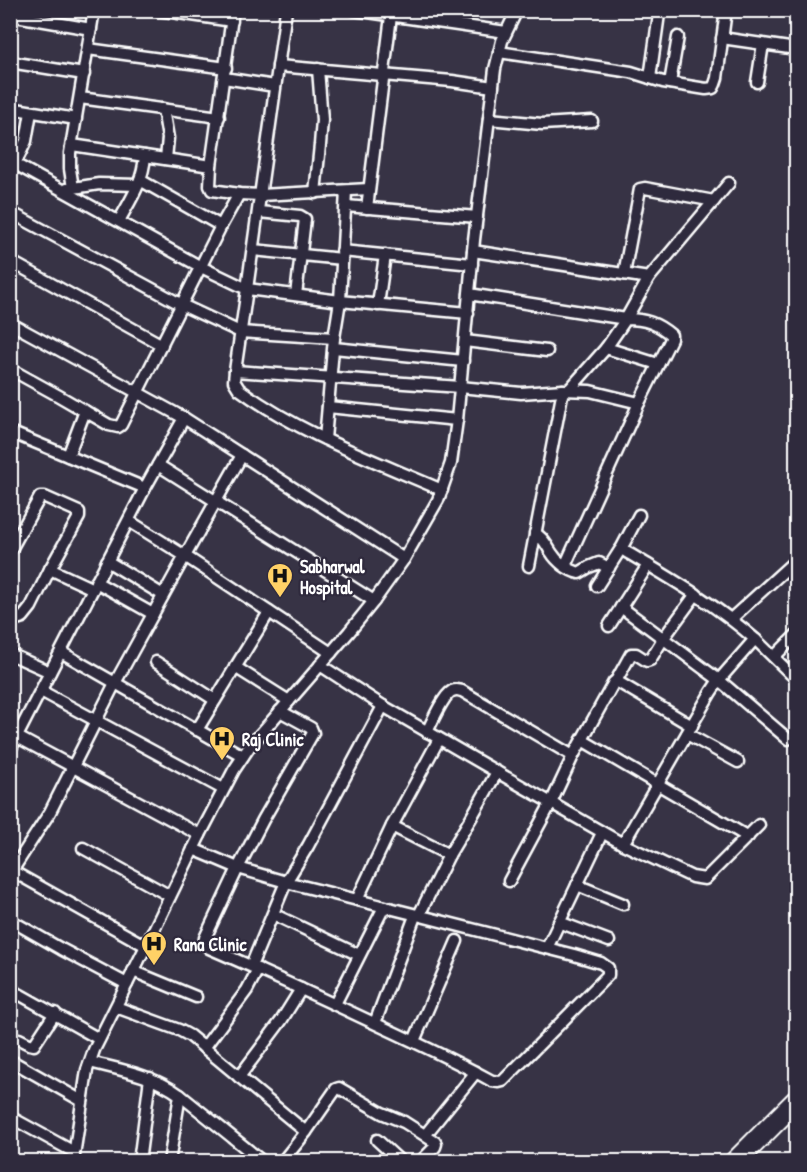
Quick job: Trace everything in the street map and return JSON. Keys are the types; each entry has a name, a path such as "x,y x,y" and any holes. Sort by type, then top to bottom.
{"highway":[{"path":"735,1161 796,1101"},
{"path":"753,1161 796,1120"}],"street":[{"path":"68,189 72,145 94,10"},
{"path":"158,10 232,16 212,166 210,186 212,190 261,195 369,189"},
{"path":"286,10 234,381 239,389 280,415 325,439 442,490"},
{"path":"354,10 506,32"},
{"path":"10,1117 74,1157 87,1070 99,1039 223,789 250,746 374,601 404,559 438,500 451,463 457,420 473,251 493,87 499,52 516,10"},
{"path":"499,52 632,72 670,83 712,88 717,78 726,10"},
{"path":"650,78 659,14"},
{"path":"10,15 91,29"},
{"path":"367,208 391,16"},
{"path":"670,83 678,37"},
{"path":"722,38 796,49"},
{"path":"757,82 763,44"},
{"path":"88,49 225,73 275,86"},
{"path":"10,62 84,74"},
{"path":"278,66 452,81 493,87"},
{"path":"315,192 322,120 318,69"},
{"path":"80,98 219,117"},
{"path":"10,108 76,119"},
{"path":"163,109 168,138 166,159"},
{"path":"31,112 27,141 12,167 68,189 119,221 201,267 247,289 340,301 468,313"},
{"path":"489,119 542,123 592,121"},
{"path":"72,145 212,166"},
{"path":"119,221 139,183 144,170 145,156"},
{"path":"68,189 139,183 220,226"},
{"path":"529,566 566,390 606,348 626,319 649,278 729,183"},
{"path":"624,274 640,189 714,201"},
{"path":"325,439 340,301 346,191"},
{"path":"10,369 109,425 118,427 121,425 220,226 239,194"},
{"path":"346,206 477,217"},
{"path":"10,212 182,305 240,332 463,361"},
{"path":"258,212 300,216 305,219 296,295"},
{"path":"253,250 300,254 385,255 472,264"},
{"path":"473,251 649,278"},
{"path":"378,305 385,255"},
{"path":"10,261 162,345"},
{"path":"469,294 626,319 646,320 670,333 671,339 639,403 565,566"},
{"path":"10,323 184,418 404,559"},
{"path":"465,341 547,351"},
{"path":"606,348 658,364"},
{"path":"235,371 521,393 590,391 639,403"},
{"path":"328,407 457,420"},
{"path":"68,456 85,411"},
{"path":"10,750 14,735 61,652 145,488 184,418"},
{"path":"10,432 145,488"},
{"path":"146,946 11,872 50,812 115,683 242,455"},
{"path":"158,465 374,601"},
{"path":"10,551 40,497 78,510 79,517 31,607 23,617 10,621"},
{"path":"597,586 621,549 639,515"},
{"path":"129,521 331,653"},
{"path":"535,533 541,536 551,553 575,572 579,573 599,564 609,568"},
{"path":"621,549 731,618 796,679"},
{"path":"731,618 796,560"},
{"path":"107,561 163,595"},
{"path":"609,626 648,565"},
{"path":"50,569 95,586 153,614"},
{"path":"509,881 551,803 573,756 631,654 636,654 648,661 696,594"},
{"path":"621,607 719,680 788,739"},
{"path":"197,730 269,612"},
{"path":"774,657 796,635"},
{"path":"623,844 719,680 756,640"},
{"path":"61,652 243,756"},
{"path":"10,654 50,672"},
{"path":"156,662 215,700"},
{"path":"320,665 383,706 551,803 623,844 692,877 705,879 759,825"},
{"path":"235,667 289,700"},
{"path":"616,681 738,762"},
{"path":"427,732 446,696 456,690 573,756"},
{"path":"40,691 223,789"},
{"path":"204,1048 247,990 286,882 308,846 383,706"},
{"path":"193,849 238,868 286,882 601,963 608,968 608,975 503,1081 499,1082 492,1081 414,1041 209,948 204,942 238,868 263,819 313,733 310,728 280,711"},
{"path":"14,735 200,835"},
{"path":"357,900 392,826 439,739"},
{"path":"582,740 748,837"},
{"path":"375,1023 415,916 418,915 449,855 497,772"},
{"path":"392,826 449,855"},
{"path":"546,948 602,832"},
{"path":"83,848 170,896"},
{"path":"577,885 623,904"},
{"path":"335,1004 384,907"},
{"path":"273,914 359,956"},
{"path":"10,920 127,984"},
{"path":"559,922 609,941"},
{"path":"414,1041 457,941"},
{"path":"133,970 196,997"},
{"path":"239,1077 281,1021 301,989"},
{"path":"11,991 99,1039"},
{"path":"116,1007 190,1036 306,1132"},
{"path":"19,1038 34,1045 55,1013"},
{"path":"10,1060 82,1101"},
{"path":"90,1062 150,1078 170,1088 263,1161"},
{"path":"426,1136 476,1072"},
{"path":"139,1161 150,1078"},
{"path":"282,1161 339,1088 382,1113 404,1122 435,1142 435,1148 420,1161"},
{"path":"169,1161 180,1095"},
{"path":"377,1140 401,1161"}],"place":[{"name":"Sabharwal Hospital","path":"280,599"},
{"name":"Raj Clinic","path":"222,762"},
{"name":"Rana Clinic","path":"154,967"}]}
